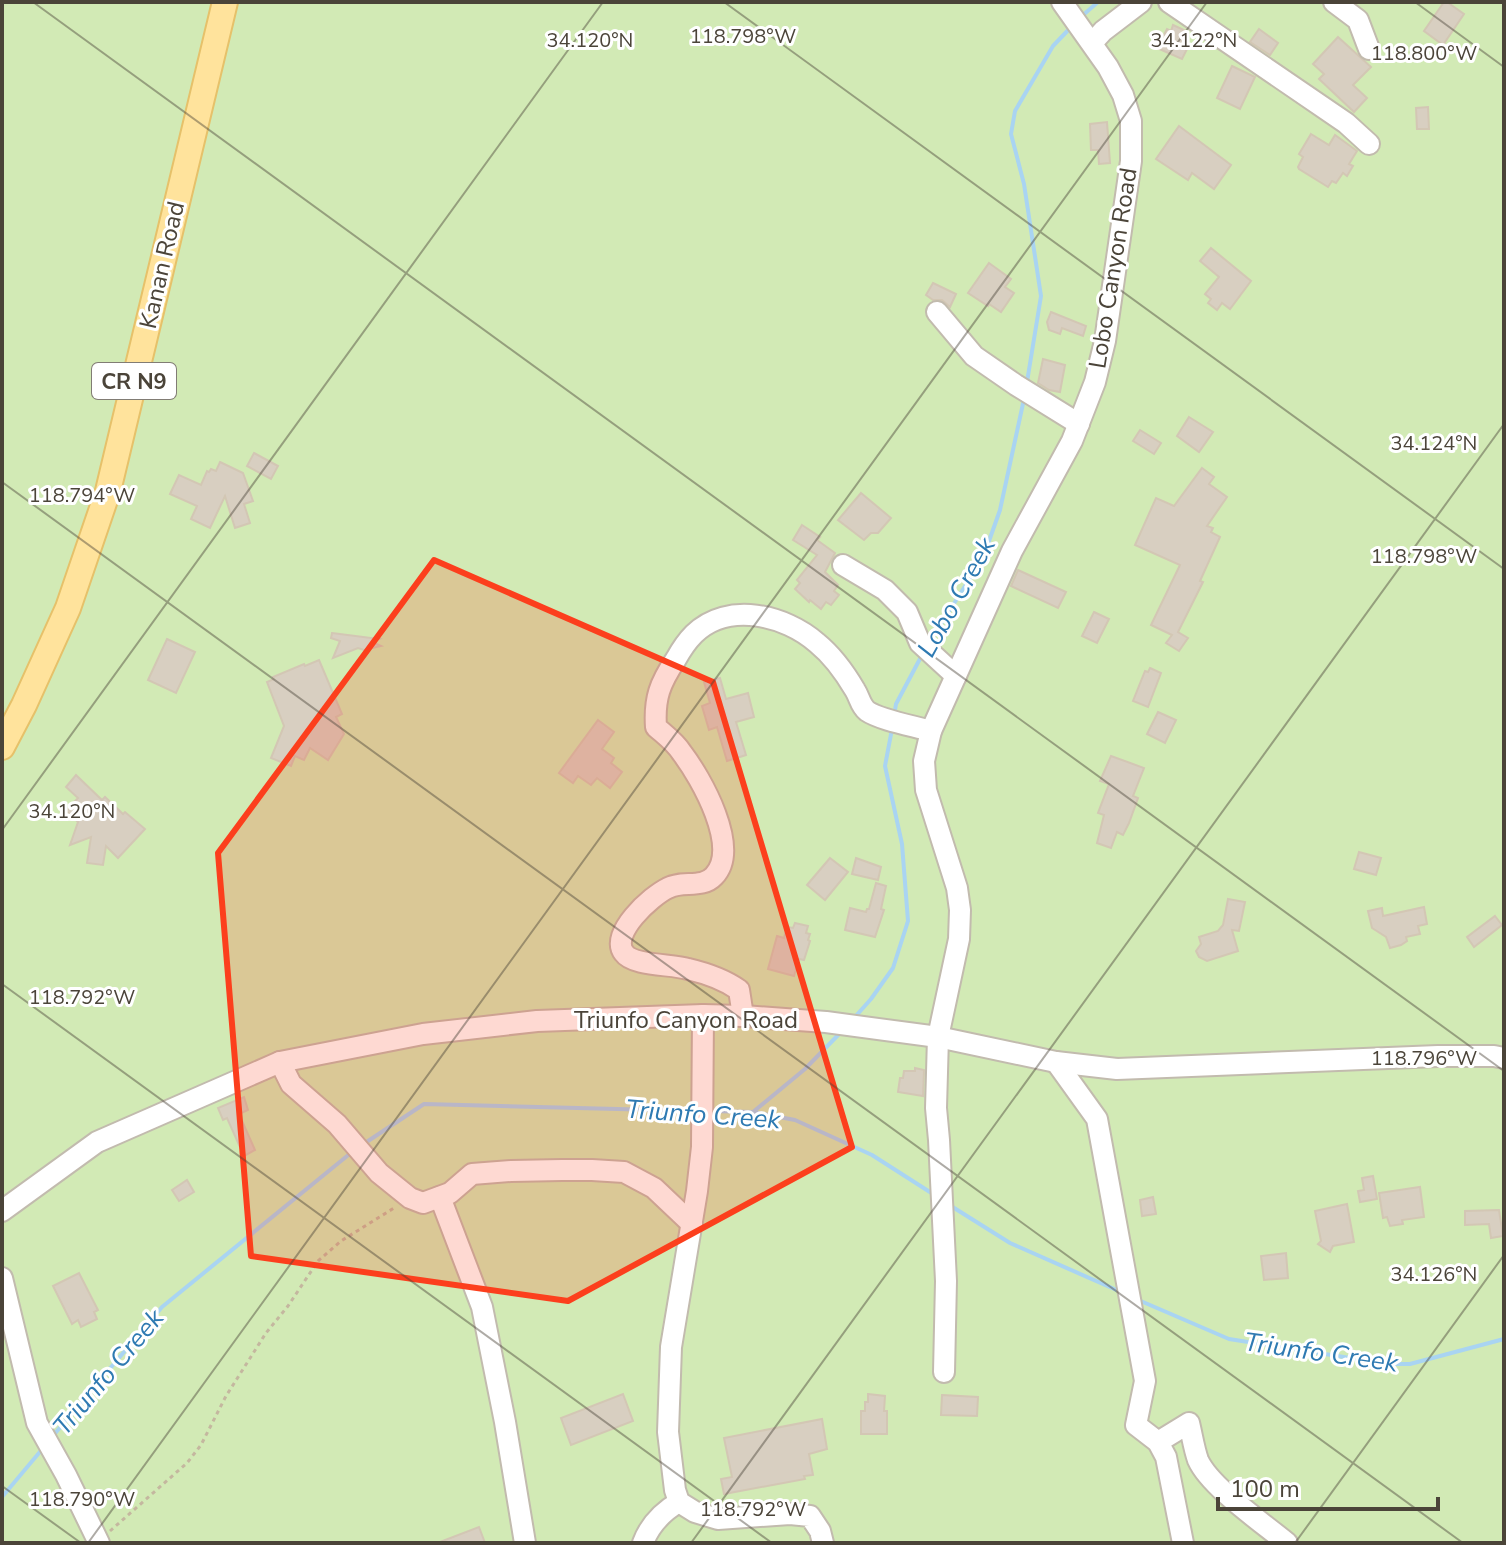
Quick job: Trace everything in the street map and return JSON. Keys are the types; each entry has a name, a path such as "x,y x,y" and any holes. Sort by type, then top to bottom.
{"main road":[{"name":"Kanan Road","path":"2,747 68,608 108,491 225,2"}],"street":[{"path":"1090,39 1141,2"},
{"path":"1169,2 1346,123 1369,144"},
{"path":"1334,2 1358,20 1369,49"},
{"name":"Lobo Canyon Road","path":"944,1372 946,1281 936,1108 938,1037 959,939 960,910 957,888 926,790 924,761 931,731 1012,551 1072,441 1095,382 1105,341 1131,161 1131,121 1123,95 1090,39 1065,7"},
{"path":"937,312 974,356 1079,424"},
{"path":"843,565 885,590 907,612 920,643 956,676"},
{"path":"743,1016 739,990 732,984 687,968 642,962 628,957 619,944 622,933 634,917 657,895 678,884 697,884 711,879 719,870 724,855 721,831 710,800 683,753 656,727 655,705 666,675 685,645 695,633 712,622 739,615 763,616 793,627 817,642 840,667 857,693 861,706 871,714 931,731"},
{"path":"703,1015 702,1147 671,1347 668,1432 675,1490 679,1502 695,1512 718,1519 790,1514 810,1516 820,1531 823,1543"},
{"name":"Triunfo Canyon Road","path":"2,1211 97,1142 280,1062 423,1034 537,1021 703,1015 826,1022 938,1037 1056,1062 1117,1069 1438,1056 1504,1058"},
{"path":"280,1062 291,1084 337,1124 379,1173 410,1198 423,1203 440,1197 450,1193 472,1174 562,1170 624,1172 654,1188 692,1224"},
{"path":"1056,1062 1097,1119 1145,1381 1136,1425 1158,1442 1166,1457 1183,1543"},
{"path":"440,1197 482,1307 505,1422 519,1540"},
{"path":"2,1278 37,1423 98,1542"},
{"path":"1158,1442 1189,1423 1198,1459 1206,1474 1287,1543"},
{"path":"643,1543 653,1522 679,1502"}],"path":[{"path":"98,1542 187,1463 201,1445 226,1396 266,1333 318,1261 341,1241 410,1198"}],"highlighted area":[{"path":"434,560 713,682 852,1147 568,1301 251,1256 218,853"}],"green space":[{"path":"2,2 1504,2 1504,1543 2,1543"}],"building":[{"path":"1444,2 1464,14 1443,45 1424,31"},
{"path":"1173,25 1186,31 1183,37 1189,45 1182,59 1157,48 1167,29 1171,31"},
{"path":"1259,29 1278,43 1270,55 1250,42"},
{"path":"1338,37 1371,67 1353,85 1367,98 1354,112 1319,79 1324,74 1313,64"},
{"path":"1232,66 1255,77 1240,109 1217,98"},
{"path":"1428,107 1429,129 1417,129 1416,108"},
{"path":"1107,122 1110,163 1099,164 1098,150 1091,150 1090,124"},
{"path":"1179,126 1231,165 1214,189 1192,173 1188,180 1156,159"},
{"path":"1311,134 1329,145 1335,135 1357,151 1349,164 1353,166 1347,176 1343,173 1336,183 1332,181 1328,187 1298,167 1303,157 1299,154"},
{"path":"1211,248 1251,281 1230,309 1222,303 1217,310 1208,303 1211,299 1205,294 1219,277 1200,261"},
{"path":"989,263 1011,279 1005,287 1014,293 1001,312 968,293"},
{"path":"933,283 956,294 950,307 942,300 933,300 926,295"},
{"path":"1051,312 1086,326 1083,336 1062,328 1060,334 1049,330 1047,322"},
{"path":"1043,359 1065,365 1060,392 1038,383"},
{"path":"1189,417 1213,432 1199,452 1177,436"},
{"path":"1140,430 1161,443 1154,454 1133,441"},
{"path":"254,453 278,466 271,479 247,466"},
{"path":"220,462 243,473 253,501 244,504 250,523 235,528 225,496 210,528 191,519 197,506 170,494 179,475 201,485 207,471 216,471"},
{"path":"1202,468 1214,477 1209,484 1227,497 1207,526 1220,537 1200,581 1203,582 1178,632 1188,638 1179,651 1166,643 1172,635 1151,625 1180,565 1135,545 1156,498 1174,506"},
{"path":"861,493 891,518 878,533 871,533 864,540 838,520"},
{"path":"802,525 820,537 817,540 835,553 825,572 838,585 834,591 839,595 831,605 826,602 821,609 795,589 800,583 797,580 817,555 793,540"},
{"path":"1018,570 1066,592 1058,608 1011,586"},
{"path":"1094,612 1109,619 1097,643 1082,636"},
{"path":"332,633 379,639 372,642 381,646 364,650 358,648 333,658 340,641 331,638"},
{"path":"167,639 195,652 176,693 148,680"},
{"path":"319,660 342,714 336,717 344,734 328,760 310,748 304,760 295,756 291,766 271,758 284,726 267,682"},
{"path":"1150,668 1161,673 1148,707 1133,701 1145,671 1148,672"},
{"path":"720,678 726,699 748,693 754,717 736,722 746,755 727,761 717,727 709,730 702,706 710,703 704,682"},
{"path":"1158,712 1176,720 1165,743 1147,734"},
{"path":"598,720 614,732 602,749 614,758 611,763 622,772 610,788 597,778 591,785 578,776 573,783 559,773"},
{"path":"1111,756 1144,768 1133,796 1138,798 1129,823 1123,835 1117,832 1111,848 1097,843 1104,815 1098,813 1109,784 1100,781"},
{"path":"76,775 102,800 105,797 145,829 118,858 106,846 103,865 87,863 91,837 70,845 78,822 66,811 78,798 66,787"},
{"path":"1359,852 1381,858 1376,875 1354,869"},
{"path":"830,858 848,872 825,900 807,885"},
{"path":"856,858 881,867 878,880 852,874"},
{"path":"876,883 886,886 881,909 884,910 875,937 845,930 850,908 866,912 869,909"},
{"path":"1228,899 1245,902 1239,931 1232,930 1238,951 1207,961 1199,957 1196,951 1201,944 1199,937 1218,931 1223,925"},
{"path":"1424,907 1427,924 1418,926 1420,934 1406,937 1407,941 1390,948 1386,937 1372,928 1368,911 1382,908 1383,916"},
{"path":"1495,916 1502,925 1474,947 1467,937"},
{"path":"795,923 808,926 806,933 810,934 804,960 799,959 794,976 768,969 777,936 784,938 787,927 793,928"},
{"path":"915,1068 924,1070 923,1096 898,1092 904,1071 915,1071"},
{"path":"244,1097 248,1110 239,1114 255,1150 244,1156 227,1118 223,1120 218,1108"},
{"path":"1373,1176 1377,1199 1360,1202 1358,1191 1364,1190 1362,1178"},
{"path":"187,1180 194,1192 179,1201 172,1190"},
{"path":"1420,1187 1424,1217 1402,1220 1403,1224 1390,1226 1387,1217 1383,1218 1379,1193"},
{"path":"1153,1197 1156,1214 1142,1216 1140,1200"},
{"path":"1347,1204 1354,1242 1333,1246 1330,1252 1318,1244 1321,1241 1315,1211"},
{"path":"1499,1210 1503,1236 1491,1238 1489,1224 1465,1225 1465,1211"},
{"path":"1286,1253 1288,1278 1264,1280 1261,1256"},
{"path":"79,1273 98,1310 94,1312 97,1319 81,1327 78,1320 72,1324 53,1286"},
{"path":"623,1394 633,1421 571,1445 561,1418"},
{"path":"868,1394 885,1396 887,1434 861,1434 861,1411 865,1411"},
{"path":"942,1395 978,1397 977,1416 941,1415"},
{"path":"822,1419 827,1449 809,1454 813,1475 724,1494 721,1479 732,1477 724,1438"},
{"path":"479,1527 485,1543 440,1543 440,1542"}],"waterway":[{"name":"Lobo Creek","path":"1082,16 1098,2"},
{"name":"Lobo Creek","path":"1027,382 1041,296 1024,184 1011,134 1015,111 1053,46 1073,25"},
{"name":"Lobo Creek","path":"930,641 983,558 1000,510 1024,399"},
{"name":"Lobo Creek","path":"894,716 896,704 922,655"},
{"name":"Lobo Creek","path":"854,1018 893,968 908,921 902,844 885,766 892,729"},
{"name":"Lobo Creek","path":"753,1112 805,1069 843,1030"},
{"name":"Triunfo Creek","path":"362,1145 424,1104 697,1111"},
{"name":"Triunfo Creek","path":"710,1111 753,1112 795,1120 872,1155 933,1194"},
{"name":"Triunfo Creek","path":"52,1437 162,1307 352,1152"},
{"name":"Triunfo Creek","path":"951,1206 1010,1243 1121,1292"},
{"name":"Triunfo Creek","path":"1136,1299 1229,1339 1389,1364 1410,1364 1504,1339"},
{"name":"Triunfo Creek","path":"2,1497 44,1447"}]}
